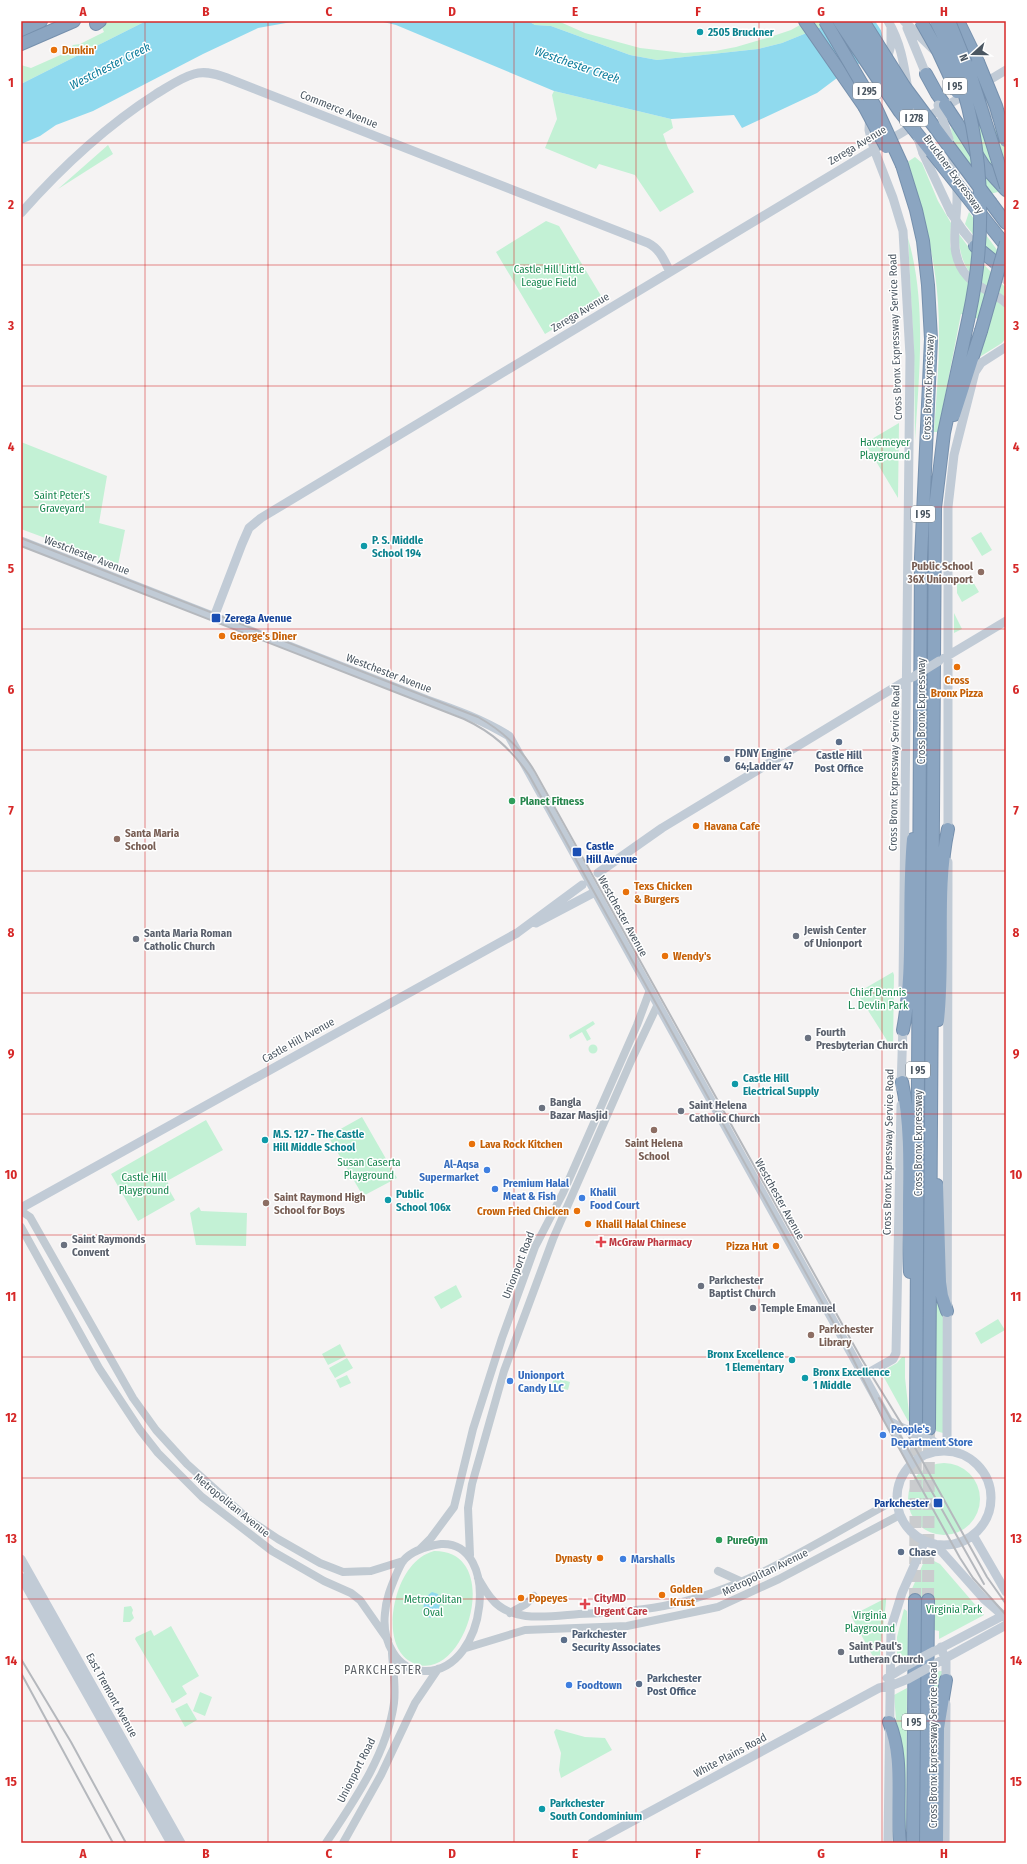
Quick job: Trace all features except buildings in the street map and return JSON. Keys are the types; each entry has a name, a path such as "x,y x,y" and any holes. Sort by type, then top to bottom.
{"highway":[{"path":"21,30 41,21"},
{"path":"21,44 74,21"},
{"name":"I 95","path":"805,21 864,106 899,167"},
{"path":"810,21 864,106"},
{"name":"I 295","path":"825,21 876,108 899,167"},
{"path":"840,21 897,107 980,212"},
{"name":"Bruckner Expressway","path":"852,21 900,98 980,212 1006,245"},
{"name":"Bruckner Expressway","path":"863,21 904,86 1006,224"},
{"name":"I 95","path":"921,21 938,51 957,91 977,156"},
{"name":"Cross Bronx Expressway","path":"929,1429 934,540 937,486 945,428 969,316 980,245 981,200 977,156 964,89 936,21"},
{"path":"949,21 970,73 1006,187"},
{"path":"958,21 992,95 1006,142"},
{"path":"926,74 937,94 958,123 984,166 1006,190"},
{"name":"Cross Bronx Expressway","path":"899,167 918,242 930,317 930,360 922,553 916,1424"},
{"path":"937,486 948,439 1006,245"},
{"path":"975,246 1006,272"},
{"path":"902,1030 910,985 911,862 920,757"},
{"path":"931,1072 940,1003 942,864 948,828"},
{"path":"902,1082 908,1123 908,1239 916,1383"},
{"path":"931,1116 939,1209 940,1282 942,1296 947,1311"},
{"name":"I 95","path":"913,1843 914,1600"},
{"name":"I 95","path":"926,1843 928,1600"},
{"path":"937,1843 938,1728 946,1680"},
{"path":"889,1722 897,1751 900,1843"}],"main road":[{"path":"904,21 942,58 971,79 1006,133"},
{"path":"904,21 938,105 949,139 956,186 954,242 957,259 969,279 1006,303"},
{"path":"890,24 901,49 916,132 923,153 951,213 975,246 1006,280"},
{"name":"Cross Bronx Expressway Service Road","path":"865,1375 893,1359 896,1353 910,678 911,378 905,251 903,231 897,209 874,149 869,130 869,115 890,49 890,24"},
{"name":"Zerega Avenue","path":"214,617 249,528 261,518 1006,70"},
{"name":"Commerce Avenue","path":"21,213 57,175 138,105 173,83 194,74 208,73 228,78 655,246 661,253 670,272"},
{"path":"947,1451 949,495 961,422 974,376 979,364 1005,347"},
{"name":"Westchester Avenue","path":"21,542 468,715 490,724 509,736 865,1375 912,1463"},
{"path":"598,873 662,828 1006,621"},
{"name":"Castle Hill Avenue","path":"21,1210 516,933 582,885"},
{"path":"516,933 595,892"},
{"path":"890,1421 908,1431 935,1441 947,1451"},
{"path":"947,1451 960,1454 975,1463 983,1472 989,1485 991,1502 988,1514 983,1524 973,1535 956,1544 935,1544 925,1541 910,1530 900,1515 897,1499 900,1480 912,1463 926,1454 947,1451"},
{"path":"973,1535 1004,1584 1006,1592"},
{"path":"888,1843 890,1635 893,1619 909,1576 925,1541"},
{"path":"935,1544 984,1598 1005,1615"},
{"name":"East Tremont Avenue","path":"21,1559 54,1628"},
{"name":"East Tremont Avenue","path":"21,1577 54,1628 125,1752 181,1843"},
{"name":"White Plains Road","path":"879,1688 890,1676 908,1665 1005,1615"},
{"name":"White Plains Road","path":"592,1843 879,1688 908,1679 1006,1625"},
{"name":"Cross Bronx Expressway Service Road","path":"937,1649 945,1658 946,1680 945,1843"},
{"name":"East Tremont Avenue","path":"125,1752 171,1843"}],"street":[{"name":"Unionport Road","path":"419,1550 431,1538 454,1507 473,1429 537,1244 563,1193 637,1025 650,990"},
{"name":"Unionport Road","path":"470,1555 468,1508 472,1484 504,1371 540,1269 631,1061 658,1004"},
{"name":"Metropolitan Avenue","path":"21,1210 30,1216 134,1400 156,1430 186,1464 249,1520 316,1561 343,1572 371,1571 403,1561"},
{"name":"Metropolitan Avenue","path":"21,1227 99,1368 158,1453 202,1497 272,1551 324,1581 350,1593 360,1600 388,1640"},
{"path":"484,1396 495,1400"},
{"path":"124,1406 134,1400"},
{"name":"Metropolitan Avenue","path":"478,1578 491,1599 510,1613 521,1615 544,1616 631,1612 674,1604 724,1588 762,1572 897,1499"},
{"name":"Metropolitan Avenue","path":"466,1648 525,1630 627,1626 718,1607 779,1579 900,1515"},
{"path":"242,1529 249,1520"},
{"path":"342,1843 381,1775 415,1703 438,1669 466,1648 476,1626 479,1613 478,1578 470,1555 448,1544 429,1546 419,1550 403,1561 386,1602 384,1615 388,1640 392,1653 403,1665 410,1669 427,1672 438,1669"},
{"path":"718,1571 740,1581"},
{"path":"510,1613 526,1604 534,1596"},
{"name":"Unionport Road","path":"326,1843 371,1770 385,1737 392,1714 395,1689 392,1653"},
{"path":"371,1770 381,1775"}],"green space":[{"path":"103,21 146,21 21,84 21,65 31,68 65,53 73,45 80,44 104,32 100,23"},
{"path":"528,21 558,21 585,33 640,48 684,53 715,51 736,47 791,30 807,21 836,21 782,43 758,49 657,60 630,55 551,26 535,25"},
{"path":"554,91 671,119 673,128 663,134 668,148 694,192 660,212 635,175 599,164 596,169 545,148 557,119 552,95"},
{"path":"978,102 1006,147 1006,186 985,161 972,105"},
{"path":"954,125 1006,195 1006,199 998,192 990,194 966,163 952,136 951,127"},
{"path":"108,145 113,154 58,189"},
{"path":"915,157 922,163 938,201 951,223 950,245 954,260 1006,308 1006,338 1002,343 978,358 986,321 961,314 938,432 934,432 939,351 938,303 931,249 906,163"},
{"path":"969,212 1006,262 1005,267 975,237 965,224"},
{"name":"Castle Hill Little League Field","path":"546,221 559,226 603,299 545,334 496,252"},
{"path":"958,233 973,253 1006,288 1006,298 977,280 971,273 962,257"},
{"path":"908,238 918,288 920,314 920,365 915,441 914,356"},
{"name":"Havemeyer Playground","path":"899,423 898,498 865,443"},
{"name":"Saint Peter's Graveyard","path":"21,442 107,476 99,523 125,530 118,565 21,529"},
{"path":"981,532 992,550 982,556 971,538"},
{"path":"957,577 970,577 979,592 962,602 957,593"},
{"path":"954,613 962,629 954,633"},
{"name":"Chief Dennis L. Devlin Park","path":"893,972 894,975 893,1050 857,993"},
{"path":"593,1021 595,1024 586,1030 591,1039 587,1041 582,1032 570,1039 569,1035"},
{"path":"591,1045 595,1045 597,1049 595,1053 591,1053 589,1051 589,1047"},
{"name":"Susan Caserta Playground","path":"362,1117 397,1178 363,1196 328,1136"},
{"name":"Castle Hill Playground","path":"206,1120 223,1150 167,1181 169,1185 167,1186 175,1200 138,1221 111,1174"},
{"path":"199,1207 201,1211 247,1213 246,1246 196,1245 190,1213"},
{"path":"936,1284 944,1320 943,1433 936,1431"},
{"path":"456,1285 462,1297 441,1309 434,1297"},
{"path":"998,1319 1005,1330 981,1344 975,1333"},
{"path":"340,1344 346,1356 328,1365 322,1354"},
{"path":"902,1357 905,1357 905,1378 910,1422 908,1421 881,1372 897,1363"},
{"path":"347,1358 353,1368 335,1378 329,1368"},
{"path":"347,1375 351,1383 340,1388 336,1380"},
{"path":"554,1377 570,1382 568,1390 552,1385"},
{"path":"944,1463 964,1469 974,1479 980,1499 974,1519 964,1529 944,1535 924,1529 914,1519 908,1499 914,1479 924,1469"},
{"name":"Metropolitan Oval","path":"434,1551 456,1557 468,1571 473,1592 470,1616 461,1638 448,1655 432,1665 413,1663 403,1656 396,1645 393,1632 393,1618 398,1590 410,1568 418,1559"},
{"name":"Virginia Park","path":"926,1557 940,1564 984,1615 939,1639 939,1631 934,1630 935,1601 907,1600"},
{"name":"Virginia Playground","path":"886,1598 880,1662 877,1664 851,1616"},
{"path":"131,1606 134,1618 130,1622 123,1622 124,1607"},
{"path":"904,1609 907,1611 908,1656 897,1661 897,1637"},
{"path":"171,1626 199,1676 182,1686 187,1694 173,1703 171,1702 135,1639 136,1637 151,1630 154,1636"},
{"path":"939,1671 942,1671 942,1680 934,1739 933,1675"},
{"path":"907,1688 906,1843 894,1695"},
{"path":"200,1692 212,1697 205,1716 193,1711"},
{"path":"187,1703 197,1720 185,1727 175,1709"},
{"path":"556,1729 585,1737 605,1738 612,1750 561,1778 559,1770 561,1753 554,1732"}],"water":[{"name":"Westchester Creek","path":"146,21 297,21 258,28 203,54 93,111 56,125 40,136 21,144 21,84"},
{"name":"Westchester Creek","path":"379,21 528,21 535,25 551,26 630,55 657,60 758,49 782,43 836,21 896,21 881,30 885,48 845,72 817,93 742,128 734,115 671,119 554,91 396,25"},
{"path":"432,1592 438,1594 440,1604 436,1614 430,1618 425,1614 424,1605 425,1599"}],"pier":[{"path":"875,21 898,21 882,32"}],"tunnel":[{"path":"915,1600 916,1424"},
{"path":"928,1600 929,1429"}],"railway":[{"path":"21,538 478,717 503,734 524,755 530,763 861,1358 904,1428 987,1577 1006,1604"},
{"path":"21,546 464,719 492,736 508,749 529,775 847,1347 884,1421 960,1558 973,1578 1006,1615"},
{"path":"879,1398 984,1584"},
{"path":"21,1659 71,1742 126,1843"},
{"path":"21,1673 113,1843"}],"place":[{"name":"2505 Bruckner","path":"700,32"},
{"name":"Dunkin'","path":"54,50"},
{"name":"P. S. Middle School 194","path":"364,546"},
{"name":"Public School 36X Unionport","path":"981,572"},
{"name":"Zerega Avenue","path":"216,618"},
{"name":"George's Diner","path":"222,636"},
{"name":"Cross Bronx Pizza","path":"957,667"},
{"name":"Castle Hill Post Office","path":"839,742"},
{"name":"FDNY Engine 64;Ladder 47","path":"727,759"},
{"name":"Planet Fitness","path":"512,801"},
{"name":"Havana Cafe","path":"696,826"},
{"name":"Santa Maria School","path":"117,839"},
{"name":"Castle Hill Avenue","path":"577,852"},
{"name":"Texs Chicken & Burgers","path":"626,892"},
{"name":"Jewish Center of Unionport","path":"796,936"},
{"name":"Santa Maria Roman Catholic Church","path":"136,939"},
{"name":"Wendy's","path":"665,956"},
{"name":"Fourth Presbyterian Church","path":"808,1038"},
{"name":"Castle Hill Electrical Supply","path":"735,1084"},
{"name":"Bangla Bazar Masjid","path":"542,1108"},
{"name":"Saint Helena Catholic Church","path":"681,1111"},
{"name":"Saint Helena School","path":"654,1130"},
{"name":"M.S. 127 - The Castle Hill Middle School","path":"265,1140"},
{"name":"Lava Rock Kitchen","path":"472,1144"},
{"name":"Al-Aqsa Supermarket","path":"487,1170"},
{"name":"Premium Halal Meat & Fish","path":"495,1189"},
{"name":"Khalil Food Court","path":"582,1198"},
{"name":"Public School 106x","path":"388,1200"},
{"name":"Saint Raymond High School for Boys","path":"266,1203"},
{"name":"Crown Fried Chicken","path":"577,1211"},
{"name":"Khalil Halal Chinese","path":"588,1224"},
{"name":"McGraw Pharmacy","path":"601,1242"},
{"name":"Saint Raymonds Convent","path":"64,1245"},
{"name":"Pizza Hut","path":"776,1246"},
{"name":"Parkchester Baptist Church","path":"701,1286"},
{"name":"Temple Emanuel","path":"753,1308"},
{"name":"Parkchester Library","path":"811,1335"},
{"name":"Bronx Excellence 1 Elementary","path":"792,1360"},
{"name":"Bronx Excellence 1 Middle","path":"805,1378"},
{"name":"Unionport Candy LLC","path":"510,1381"},
{"name":"People's Department Store","path":"883,1435"},
{"name":"Parkchester","path":"938,1503"},
{"name":"PureGym","path":"719,1540"},
{"name":"Chase","path":"901,1552"},
{"name":"Dynasty","path":"600,1558"},
{"name":"Marshalls","path":"623,1559"},
{"name":"Golden Krust","path":"662,1595"},
{"name":"Popeyes","path":"521,1598"},
{"name":"CityMD Urgent Care","path":"585,1604"},
{"name":"Parkchester Security Associates","path":"564,1640"},
{"name":"Saint Paul's Lutheran Church","path":"841,1652"},
{"name":"Parkchester Post Office","path":"639,1684"},
{"name":"Foodtown","path":"569,1685"},
{"name":"Parkchester South Condominium","path":"542,1809"}],"district":[{"name":"PARKCHESTER","path":"383,1670"}]}
